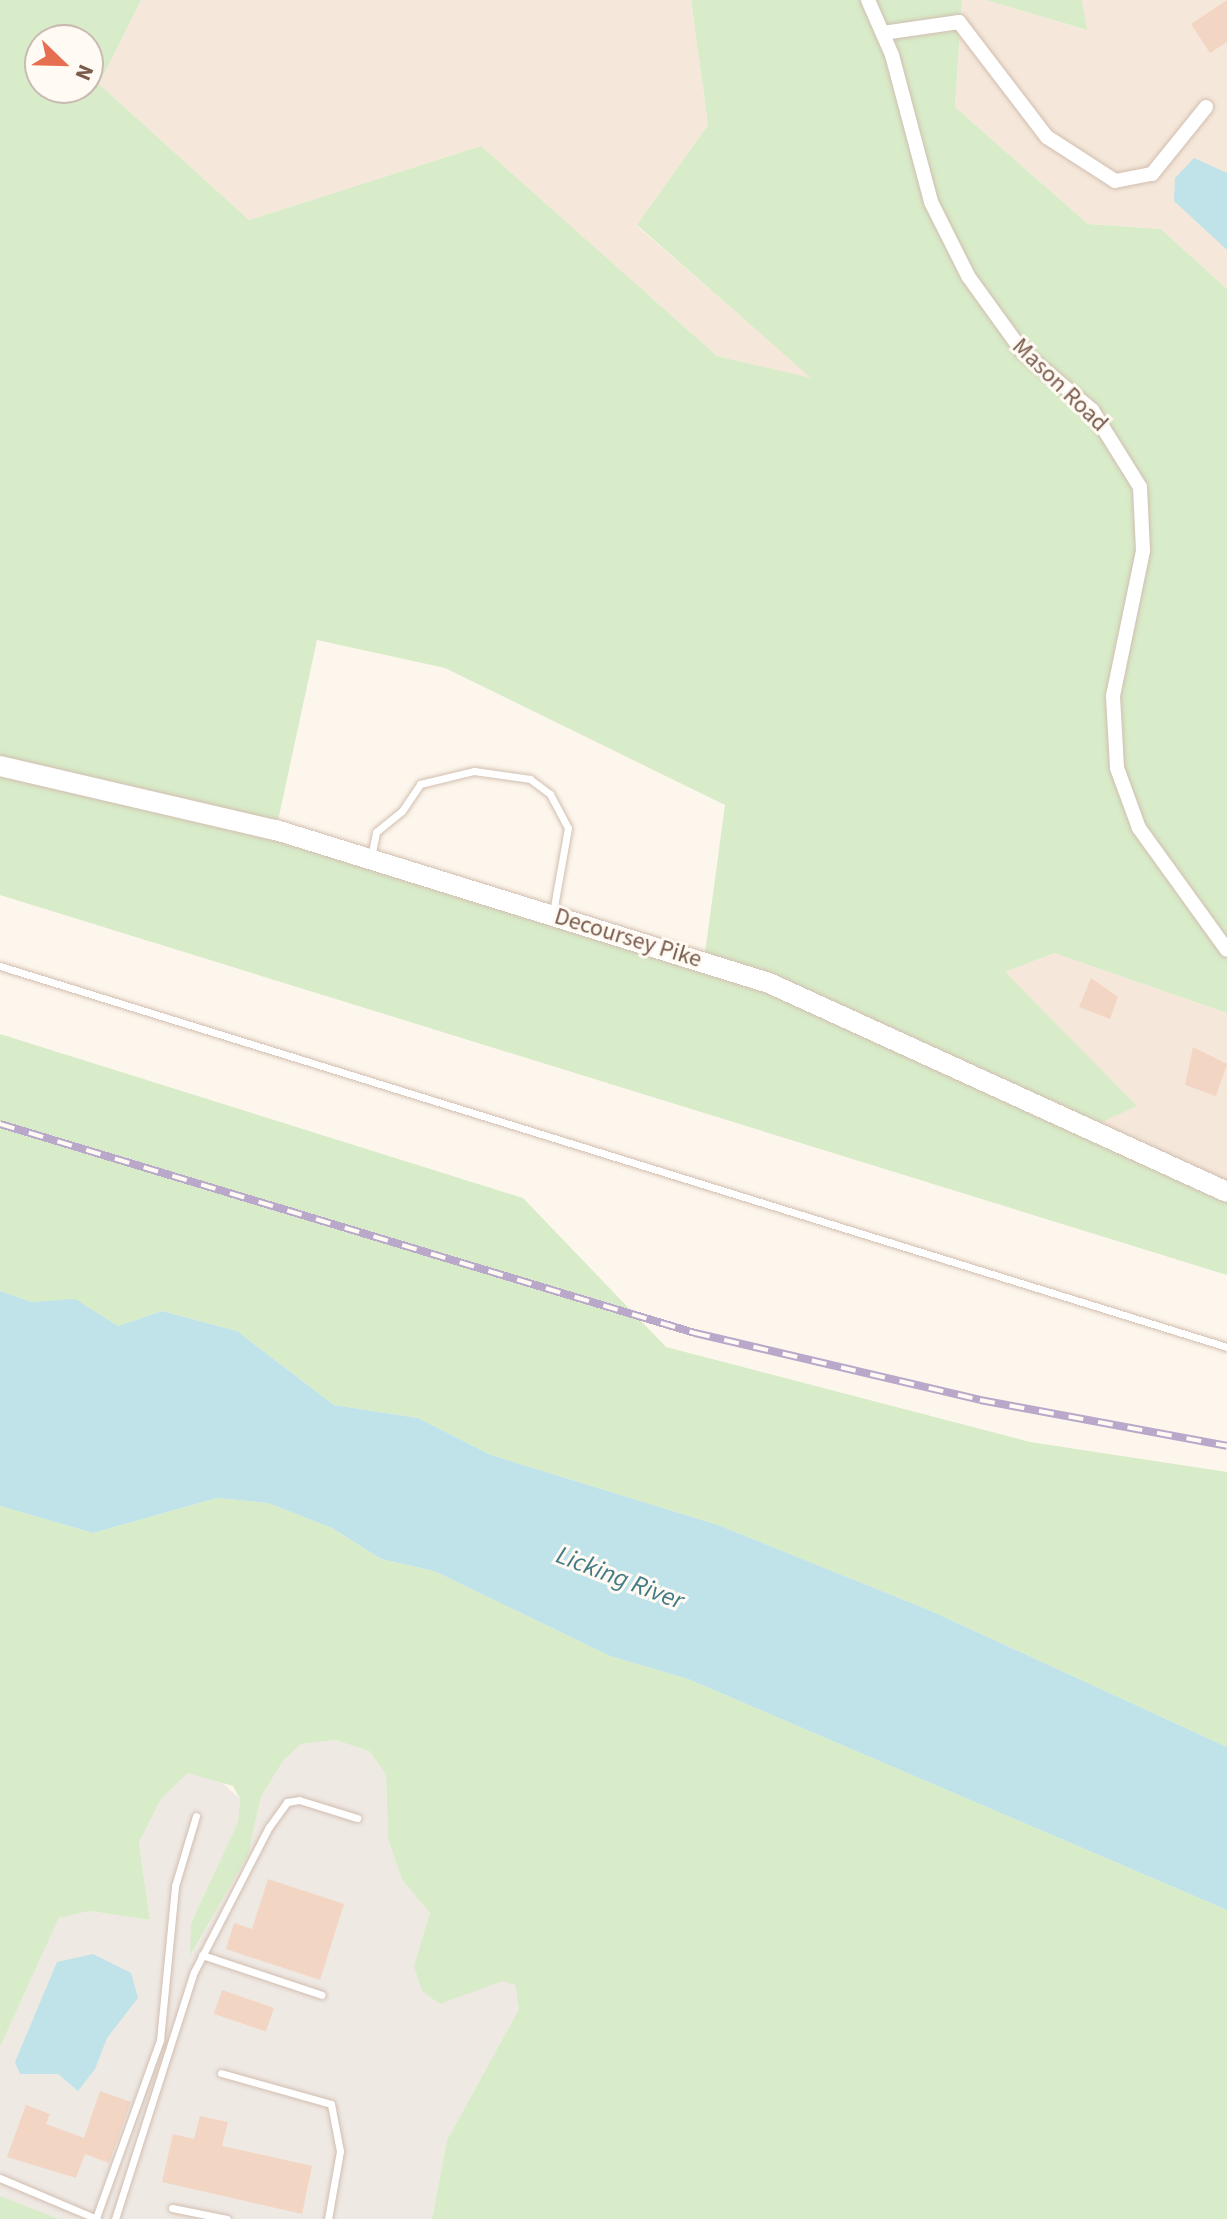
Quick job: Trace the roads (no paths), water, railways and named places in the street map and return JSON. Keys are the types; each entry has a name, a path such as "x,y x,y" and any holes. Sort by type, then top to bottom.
{"main road":[{"name":"Decoursey Pike","path":"0,766 371,858 769,983 882,1029 1227,1192"}],"street":[{"name":"Mason Road","path":"868,0 883,33 931,202 968,276 1022,351 1092,410 1140,487 1143,551 1113,696 1117,768 1139,828 1227,950"},
{"path":"883,33 959,22 1047,137 1115,181 1152,174 1206,107"}],"lane":[{"path":"371,858 376,832 402,811 420,784 474,771 530,779 550,794 568,828 553,914"},
{"path":"0,966 1227,1347"},
{"path":"115,2219 202,1955 287,1802 357,1818"},
{"path":"0,2178 96,2219 160,2040 175,1886 196,1816"},
{"path":"202,1955 322,1995"},
{"path":"221,2073 331,2104 340,2151 328,2219"},
{"path":"172,2208 227,2219"}],"water":[{"path":"1194,158 1227,173 1227,250 1174,201 1175,178"},
{"name":"Licking River","path":"0,1291 32,1302 75,1299 118,1326 162,1311 237,1331 334,1405 418,1418 491,1455 718,1525 929,1610 1227,1747 1227,1910 688,1679 610,1656 434,1571 381,1559 332,1528 268,1503 217,1498 93,1533 0,1506"},
{"path":"93,1954 131,1973 138,1998 107,2038 95,2069 78,2091 58,2074 20,2074 15,2062 57,1962"}],"railway":[{"path":"0,1124 695,1333 980,1400 1227,1446"}]}
